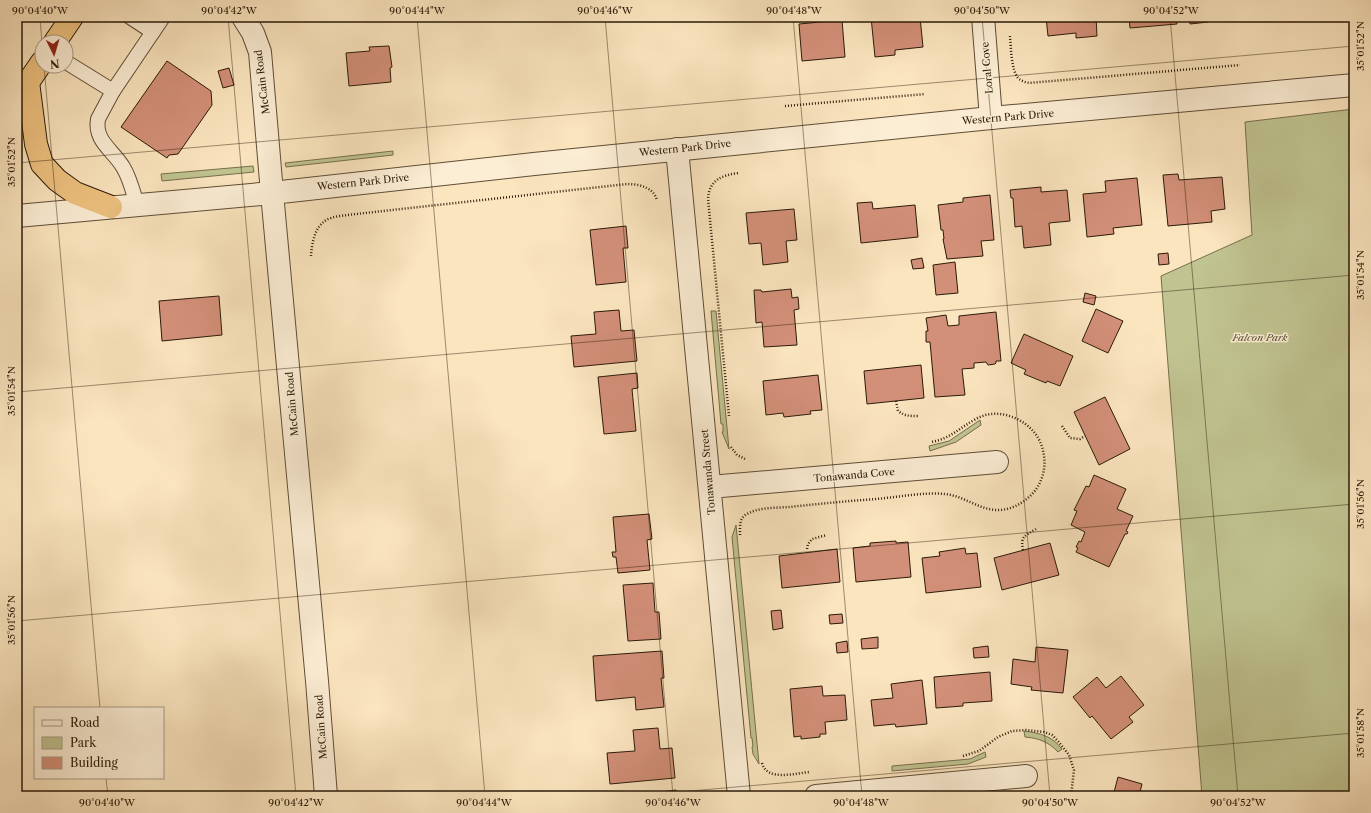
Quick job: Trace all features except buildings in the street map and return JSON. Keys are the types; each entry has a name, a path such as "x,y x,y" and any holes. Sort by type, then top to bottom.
{"highway":[{"path":"60,34 72,17"},
{"path":"34,74 23,90 42,164 57,180 75,193 111,208"}],"street":[{"name":"McCain Road","path":"243,17 253,33 260,52 315,658 326,796"},
{"name":"Loral Cove","path":"983,17 991,118"},
{"name":"Western Park Drive","path":"17,216 272,193 677,149 991,118 1354,85"},
{"name":"Tonawanda Street","path":"677,149 739,796"},
{"name":"Tonawanda Cove","path":"710,487 997,462"},
{"path":"816,796 1026,776"}],"lane":[{"path":"130,17 153,32"},
{"path":"137,205 122,166 98,134 98,119 113,91 163,17"},
{"path":"74,67 113,91"}],"path":[{"path":"1010,33 1013,64 1017,77 1022,82 1029,83 1240,65"},
{"path":"785,106 925,94"},
{"path":"729,418 708,198 709,192 720,177 739,173"},
{"path":"311,256 311,245 314,234 324,221 347,215 627,184 638,184 652,191 656,196 658,204"},
{"path":"896,401 898,411 902,414 918,416"},
{"path":"740,542 740,523 742,518 747,514 759,510 944,494 961,497 978,506 990,510 1000,510 1013,507 1031,495 1038,486 1043,474 1045,464 1039,439 1027,426 1008,415 989,414 976,418 953,434 928,443"},
{"path":"1062,426 1070,438 1080,439 1085,436"},
{"path":"731,441 732,449 737,455 747,460"},
{"path":"1023,550 1021,541 1023,536 1036,529"},
{"path":"807,549 809,541 827,535"},
{"path":"962,757 979,751 998,737 1012,731 1026,730 1044,732 1058,741 1071,761 1074,770 1071,796"},
{"path":"761,759 765,770 774,775 815,771"}],"green space":[{"name":"Falcon Park","path":"1354,109 1354,796 1202,796 1161,276 1252,235 1245,122"},
{"path":"393,151 393,155 286,167 285,163"},
{"path":"253,166 254,172 162,181 161,174"},
{"path":"711,311 716,311 729,449 722,432 723,424 721,424"},
{"path":"980,420 981,425 956,442 930,451 929,446 949,441"},
{"path":"736,525 759,764 753,754 751,738 732,537"},
{"path":"1024,731 1050,738 1062,749 1058,752 1043,741 1025,737"},
{"path":"985,752 986,757 968,764 892,771 892,766 970,759"}]}
